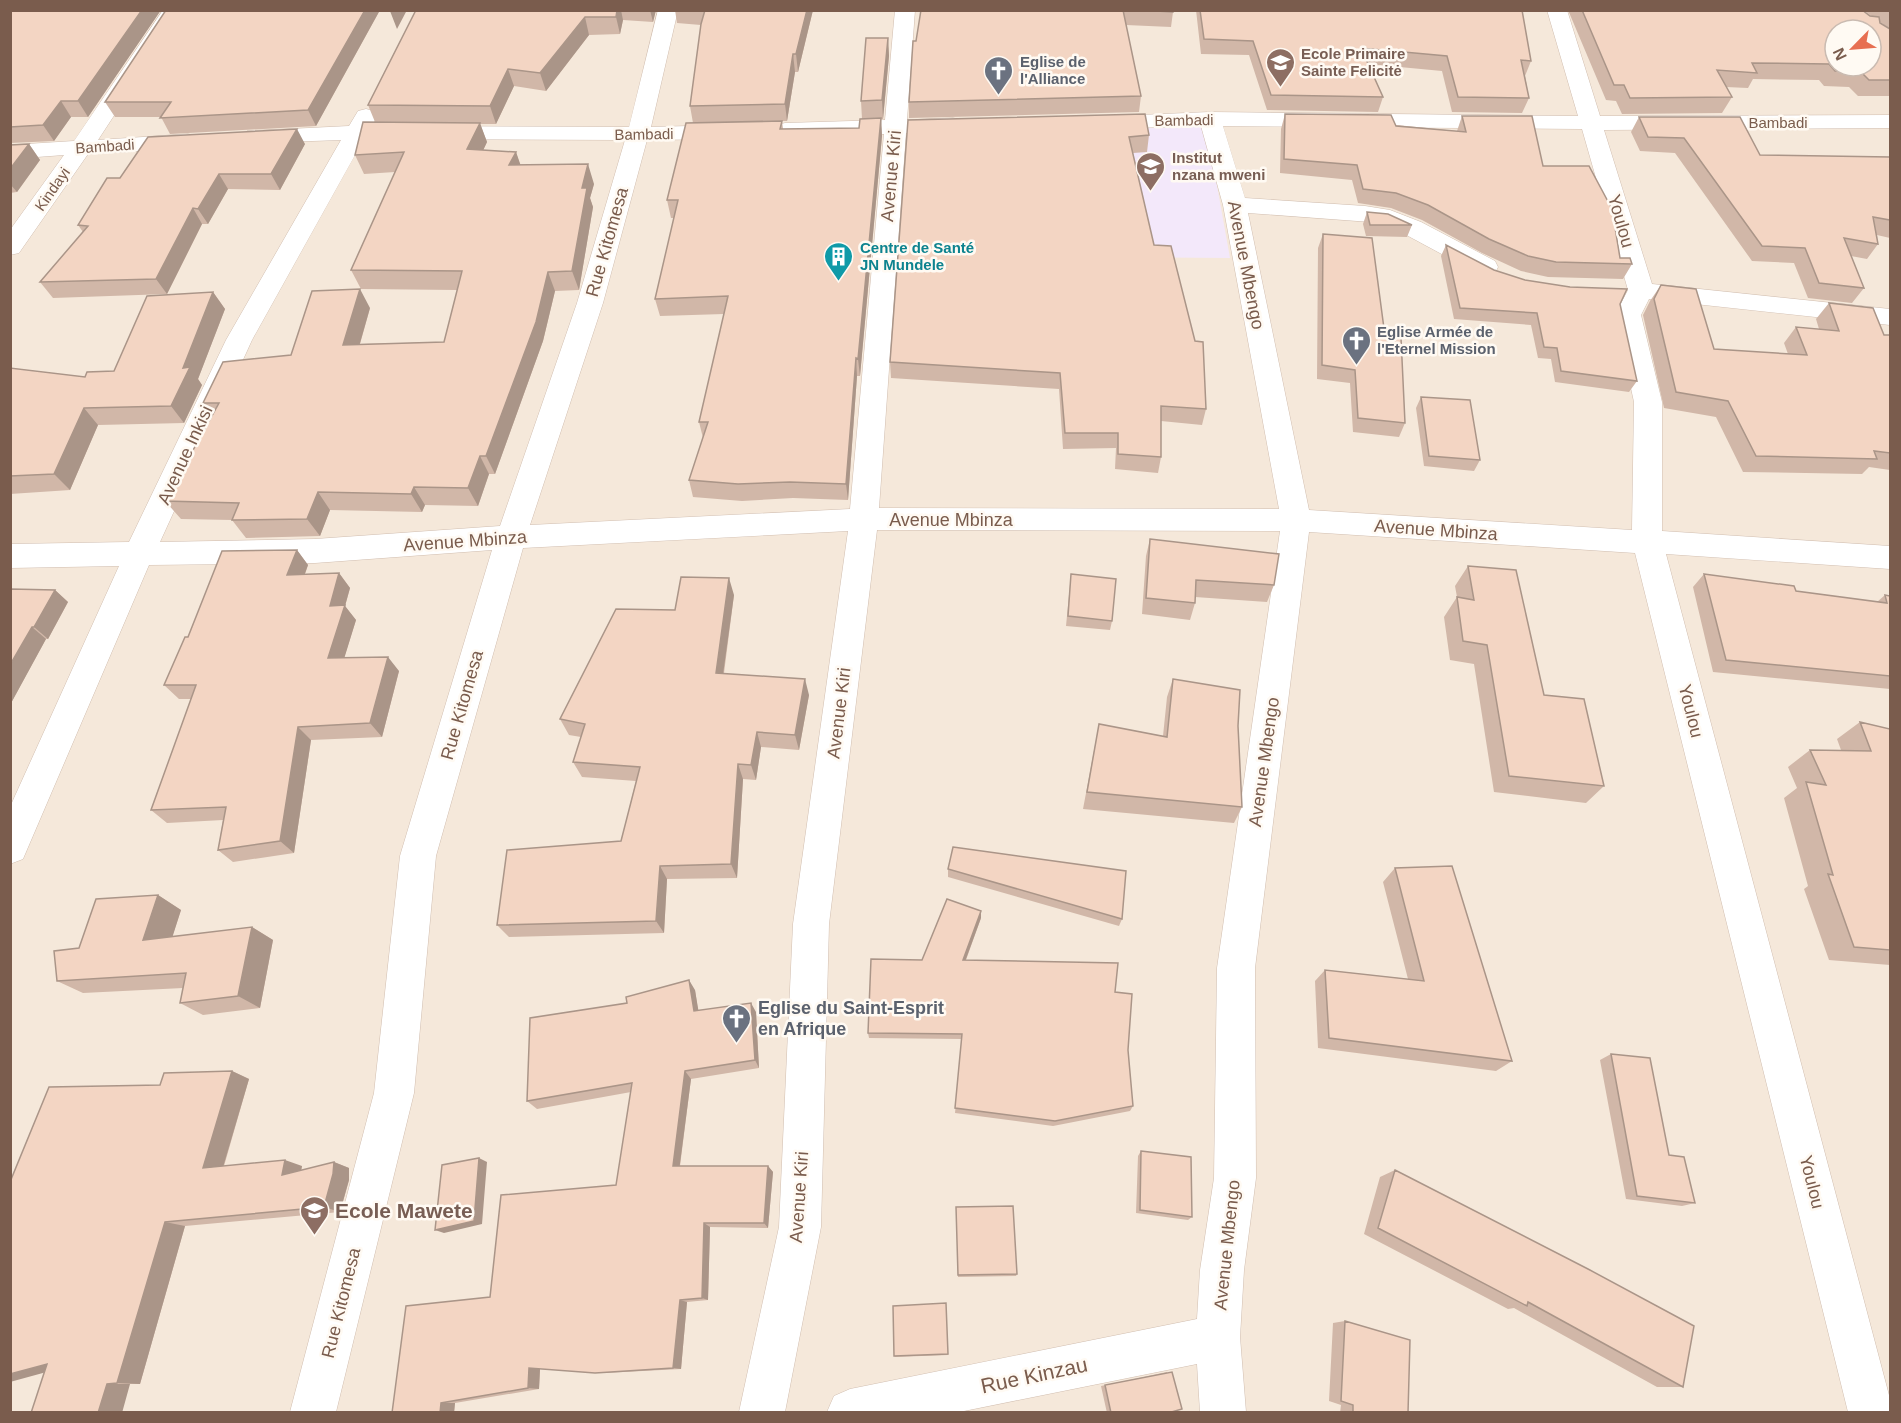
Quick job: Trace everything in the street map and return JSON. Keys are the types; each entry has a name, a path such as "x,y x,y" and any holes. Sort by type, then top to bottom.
{"street":[{"name":"Kindayi","path":"10,248 81,148 173,10"},
{"name":"Rue Kitomesa","path":"313,1413 394,1093 418,856 511,537 590,303 638,134 668,10"},
{"name":"Avenue Kiri","path":"762,1413 800,1227 811,924 864,519 904,10"},
{"name":"Youlou","path":"1557,10 1593,123 1629,290 1629,315 1648,402 1647,541 1871,1413"},
{"name":"Avenue Inkisi","path":"10,848 138,554 239,340 358,132 378,91"},
{"name":"Bambadi","path":"1082,122 1210,119 1593,123 1890,121"},
{"name":"Avenue Mbengo","path":"1210,119 1235,205 1296,520 1236,968 1235,1179 1222,1270 1218,1337 1223,1413"},
{"path":"767,130 977,124"},
{"name":"Bambadi","path":"235,137 358,132 638,134 743,131"},
{"name":"Bambadi","path":"10,152 213,139"},
{"path":"1235,205 1365,213 1390,217 1503,274"},
{"path":"1629,290 1890,317"},
{"name":"Avenue Mbinza","path":"10,556 315,551 511,537 864,519 1296,520 1556,538 1647,541 1890,557"},
{"name":"Rue Kinzau","path":"850,1413 1218,1337"}],"shaded area":[{"path":"11,11 1890,11 1890,1412 11,1412"},
{"name":"Institut nzana mweni","path":"1206,124 1230,258 1096,257 1070,127"}],"building":[{"path":"10,10 142,10 78,101 61,101 43,125 10,127"},
{"path":"166,10 365,10 308,110 160,118 171,102 105,102"},
{"path":"416,10 617,10 616,17 585,17 540,73 508,69 490,106 368,105"},
{"path":"705,10 807,10 796,54 793,54 785,104 690,106"},
{"path":"921,10 1123,10 1141,96 909,102 913,41 916,41"},
{"path":"1138,10 1173,10 1173,12"},
{"path":"1200,10 1522,10 1531,61 1521,60 1529,98 1458,97 1447,56 1361,48 1383,97 1271,95 1253,41 1204,39"},
{"path":"1582,10 1862,10 1870,16 1879,17 1823,18 1823,64 1752,63 1757,73 1717,70 1732,97 1630,98 1624,85 1614,85"},
{"path":"1883,25 1890,29 1890,80 1869,80 1867,78 1883,78"},
{"path":"866,38 888,38 882,100 861,101"},
{"path":"1145,114 1149,135 1129,137 1154,245 1171,246 1195,341 1203,342 1206,409 1161,406 1161,457 1118,454 1118,433 1065,433 1060,373 890,362 908,120"},
{"path":"1285,114 1391,115 1396,126 1466,132 1462,116 1532,116 1543,166 1589,166 1612,209 1620,258 1630,258 1632,264 1556,262 1528,256 1489,239 1428,205 1396,193 1363,189 1357,165 1284,159"},
{"path":"1639,117 1740,117 1760,155 1890,157 1890,220 1873,217 1878,244 1844,238 1864,288 1819,283 1805,248 1762,246 1684,138 1648,137"},
{"path":"881,118 858,359 856,358 846,484 790,482 738,484 689,480 708,422 699,422 728,296 655,299 678,200 667,200 686,123 782,121 780,129 859,128 860,119"},
{"path":"363,122 480,123 467,149 516,152 509,165 588,164 582,188 587,188 572,271 548,272 536,322 486,456 480,456 468,488 414,487 411,494 318,492 307,519 232,520 239,503 165,501 219,403 203,403 223,362 291,355 312,291 360,289 343,345 444,342 462,271 351,270 404,152 355,155"},
{"path":"297,129 271,174 219,174 198,209 193,208 156,279 40,282 88,226 78,225 107,178 120,178 148,137"},
{"path":"29,144 10,169 10,145"},
{"path":"1367,212 1388,214 1412,225 1370,225"},
{"path":"1323,234 1372,238 1385,336 1401,338 1405,423 1358,418 1355,370 1322,365"},
{"path":"1446,245 1494,270 1525,280 1570,287 1627,289 1620,304 1637,381 1561,371 1557,348 1544,347 1537,313 1460,308"},
{"path":"1661,285 1696,289 1714,349 1807,355 1796,327 1839,331 1829,303 1873,308 1884,335 1890,335 1890,453 1874,451 1877,459 1756,456 1728,401 1676,392 1654,299"},
{"path":"213,292 183,368 190,367 171,406 84,408 54,474 10,476 10,368 85,377 87,372 114,371 147,296"},
{"path":"1421,397 1470,400 1480,460 1429,456"},
{"path":"1150,539 1279,554 1274,585 1196,580 1195,603 1146,598"},
{"path":"297,550 287,575 339,573 330,606 345,605 328,658 388,657 370,723 298,727 280,841 218,850 226,807 151,810 196,685 164,685 185,637 188,637 222,551"},
{"path":"1468,566 1516,570 1544,695 1584,699 1604,786 1509,776 1487,645 1463,641 1457,597 1474,600"},
{"path":"1071,574 1116,579 1112,621 1068,616"},
{"path":"1704,574 1794,586 1796,591 1887,603 1885,595 1890,596 1890,676 1726,660"},
{"path":"681,577 729,578 716,673 805,679 795,735 757,732 751,765 738,764 731,864 660,866 656,921 497,925 507,850 621,841 640,767 573,762 585,724 560,719 616,609 675,610"},
{"path":"10,589 55,590 10,665"},
{"path":"1173,679 1240,690 1238,726 1242,807 1087,792 1099,724 1167,737"},
{"path":"1860,722 1890,729 1890,950 1854,947 1828,874 1833,875 1806,782 1826,785 1810,750 1871,751"},
{"path":"953,847 1126,871 1122,919 948,869"},
{"path":"1452,866 1512,1061 1329,1038 1325,970 1424,981 1395,868"},
{"path":"158,895 143,940 252,927 238,996 180,1003 186,973 57,981 54,951 79,948 96,899"},
{"path":"947,899 981,911 963,960 1118,963 1115,992 1132,994 1128,1050 1133,1106 1055,1121 955,1108 962,1034 868,1033 871,959 922,960"},
{"path":"689,980 694,1011 751,1003 755,1060 685,1071 673,1166 768,1166 764,1223 704,1223 702,1298 680,1300 673,1368 595,1373 529,1368 528,1388 441,1403 440,1413 392,1413 406,1306 490,1297 501,1195 616,1185 632,1083 527,1101 530,1018 627,1003 626,997"},
{"path":"1611,1054 1650,1058 1669,1155 1684,1157 1695,1203 1637,1196"},
{"path":"232,1071 203,1168 285,1160 282,1175 334,1162 324,1207 165,1222 117,1383 107,1384 98,1413 31,1413 47,1364 10,1374 10,1182 49,1087 160,1085 164,1073"},
{"path":"1141,1151 1191,1157 1192,1217 1140,1210"},
{"path":"479,1158 474,1221 435,1230 442,1165"},
{"path":"1395,1170 1694,1326 1683,1387 1528,1302 1527,1306 1378,1228"},
{"path":"1013,1206 1017,1274 958,1275 956,1207"},
{"path":"946,1303 948,1354 894,1356 893,1306"},
{"path":"1345,1321 1410,1340 1408,1413 1353,1413 1353,1405 1341,1401"},
{"path":"1172,1372 1182,1409 1168,1413 1111,1413 1105,1385"}],"place":[{"name":"Ecole Primaire Sainte Felicitė","path":"1280,88"},
{"name":"Eglise de l'Alliance","path":"999,96"},
{"name":"Institut nzana mweni","path":"1151,192"},
{"name":"Centre de Santé JN Mundele","path":"839,282"},
{"name":"Eglise Armée de l'Eternel Mission","path":"1356,366"},
{"name":"Eglise du Saint-Esprit en Afrique","path":"737,1044"},
{"name":"Ecole Mawete","path":"314,1236"}]}
